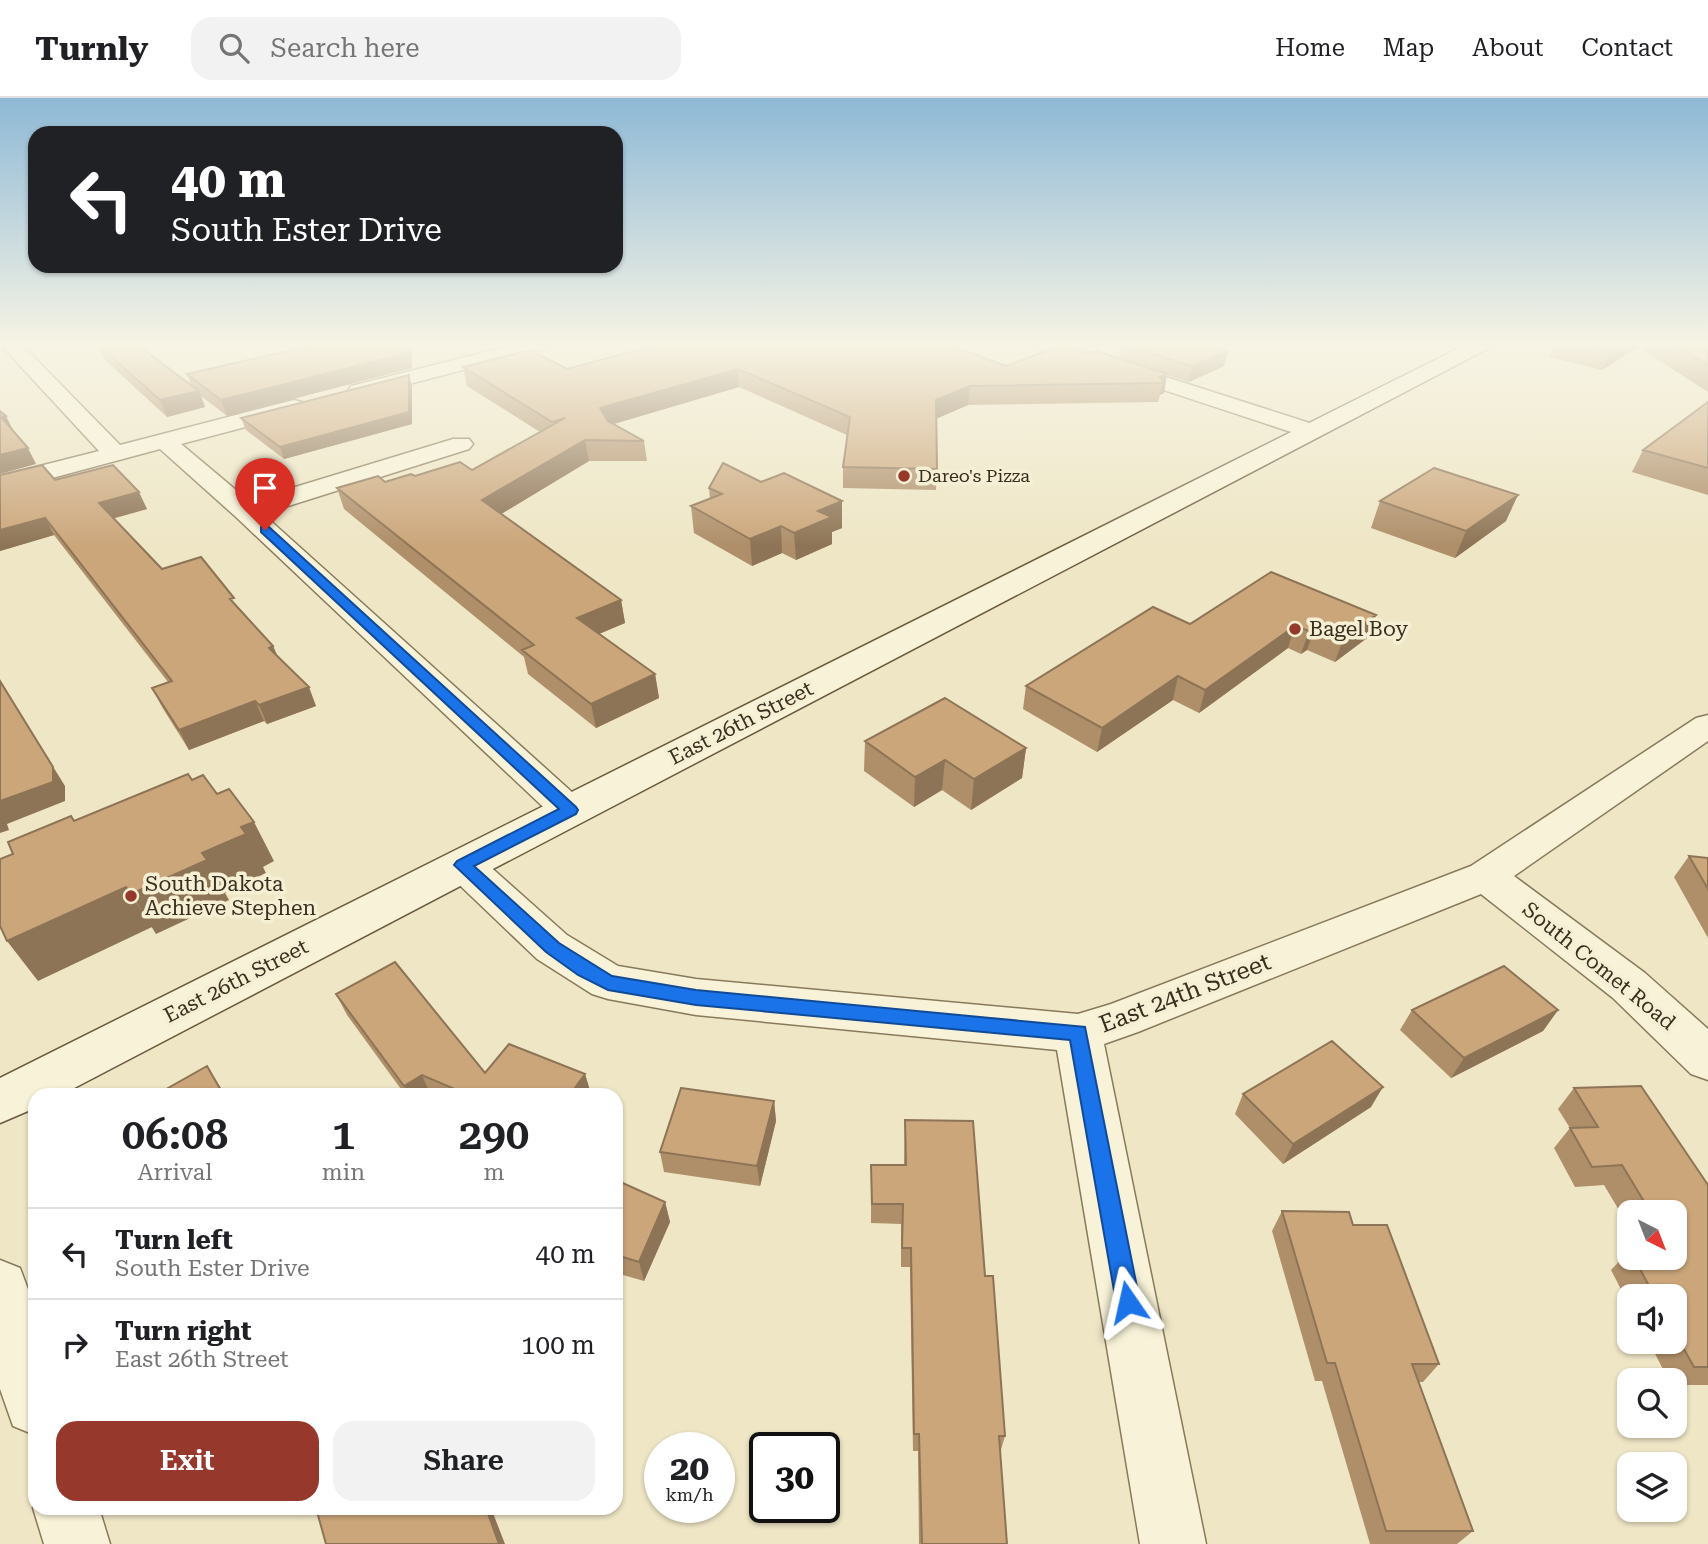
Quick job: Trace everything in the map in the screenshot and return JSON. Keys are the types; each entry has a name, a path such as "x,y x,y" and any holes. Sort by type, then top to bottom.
{"street":[{"path":"74,411 115,454"},
{"path":"0,484 280,411"},
{"path":"1249,411 1311,432"},
{"name":"East 26th Street","path":"0,1102 1351,411"},
{"path":"164,441 245,511 570,810"},
{"path":"245,511 461,444"},
{"name":"East 24th Street","path":"1173,1544 1078,1033 1122,1019 1485,876 1708,725"},
{"path":"463,865 552,947 584,970 608,982 696,997 1078,1033"},
{"name":"South Comet Road","path":"1485,876 1621,979 1675,1025 1708,1060"},
{"path":"0,1288 28,1381"},
{"path":"68,1515 77,1544"}],"building":[{"path":"1,411 6,416 1,417 28,448 0,455"},
{"path":"266,411 409,411 280,447 241,418"},
{"path":"535,411 602,411 608,421 644,441 585,440 482,500 621,600 577,618 655,674 591,704 522,650 534,645 337,488 378,476 385,482 411,474 415,476 460,462 472,470 565,418 552,422"},
{"path":"837,411 936,411 937,469 843,467 850,417"},
{"path":"1695,411 1708,411 1708,468 1643,450"},
{"path":"723,463 761,482 784,473 842,501 818,511 832,517 794,533 781,526 750,539 691,506 722,494 709,488"},
{"path":"42,465 55,480 113,465 139,492 99,503 162,569 201,557 234,598 230,599 273,646 269,648 309,687 259,705 255,701 179,730 152,688 172,681 45,518 0,530 0,475"},
{"path":"1434,468 1518,495 1466,531 1380,501"},
{"path":"1271,572 1376,615 1343,639 1315,627 1309,631 1295,626 1205,690 1178,676 1102,728 1026,686 1153,607 1190,624"},
{"path":"0,681 53,767 53,782 0,801"},
{"path":"945,698 1026,748 974,779 945,760 915,777 865,741"},
{"path":"188,774 192,780 203,775 217,794 229,789 254,822 241,827 246,834 202,853 207,860 131,894 126,887 7,941 0,926 0,859 13,854 8,842 71,816 74,821"},
{"path":"1689,856 1708,858 1708,889"},
{"path":"395,962 485,1073 509,1044 585,1074 575,1088 452,1088 422,1075 404,1086 336,994"},
{"path":"1504,966 1558,1010 1464,1058 1412,1010"},
{"path":"1332,1041 1383,1087 1293,1144 1243,1094"},
{"path":"207,1066 219,1088 168,1088"},
{"path":"1641,1086 1708,1185 1708,1367 1694,1367 1687,1354 1687,1284 1648,1284 1640,1270 1687,1270 1687,1200 1643,1200 1622,1165 1592,1167 1570,1128 1598,1127 1574,1088"},
{"path":"681,1088 774,1101 757,1166 660,1152"},
{"path":"905,1120 973,1121 985,1276 993,1276 1005,1436 999,1436 1007,1544 922,1544 919,1434 914,1434 911,1248 902,1248 903,1204 872,1204 871,1165 906,1165"},
{"path":"623,1183 665,1202 639,1262 623,1257"},
{"path":"1282,1211 1349,1212 1353,1225 1387,1225 1439,1364 1412,1364 1473,1531 1386,1531 1335,1363 1327,1363"},
{"path":"318,1515 489,1515 499,1544 326,1544"}],"place":[{"name":"Dareo's Pizza","path":"904,476"},
{"name":"Bagel Boy","path":"1295,629"},
{"name":"South Dakota Achieve Stephen","path":"131,896"}],"route":[{"path":"265,530 570,810 463,865 552,947 584,970 608,982 696,997 1078,1033 1128,1302"}]}
